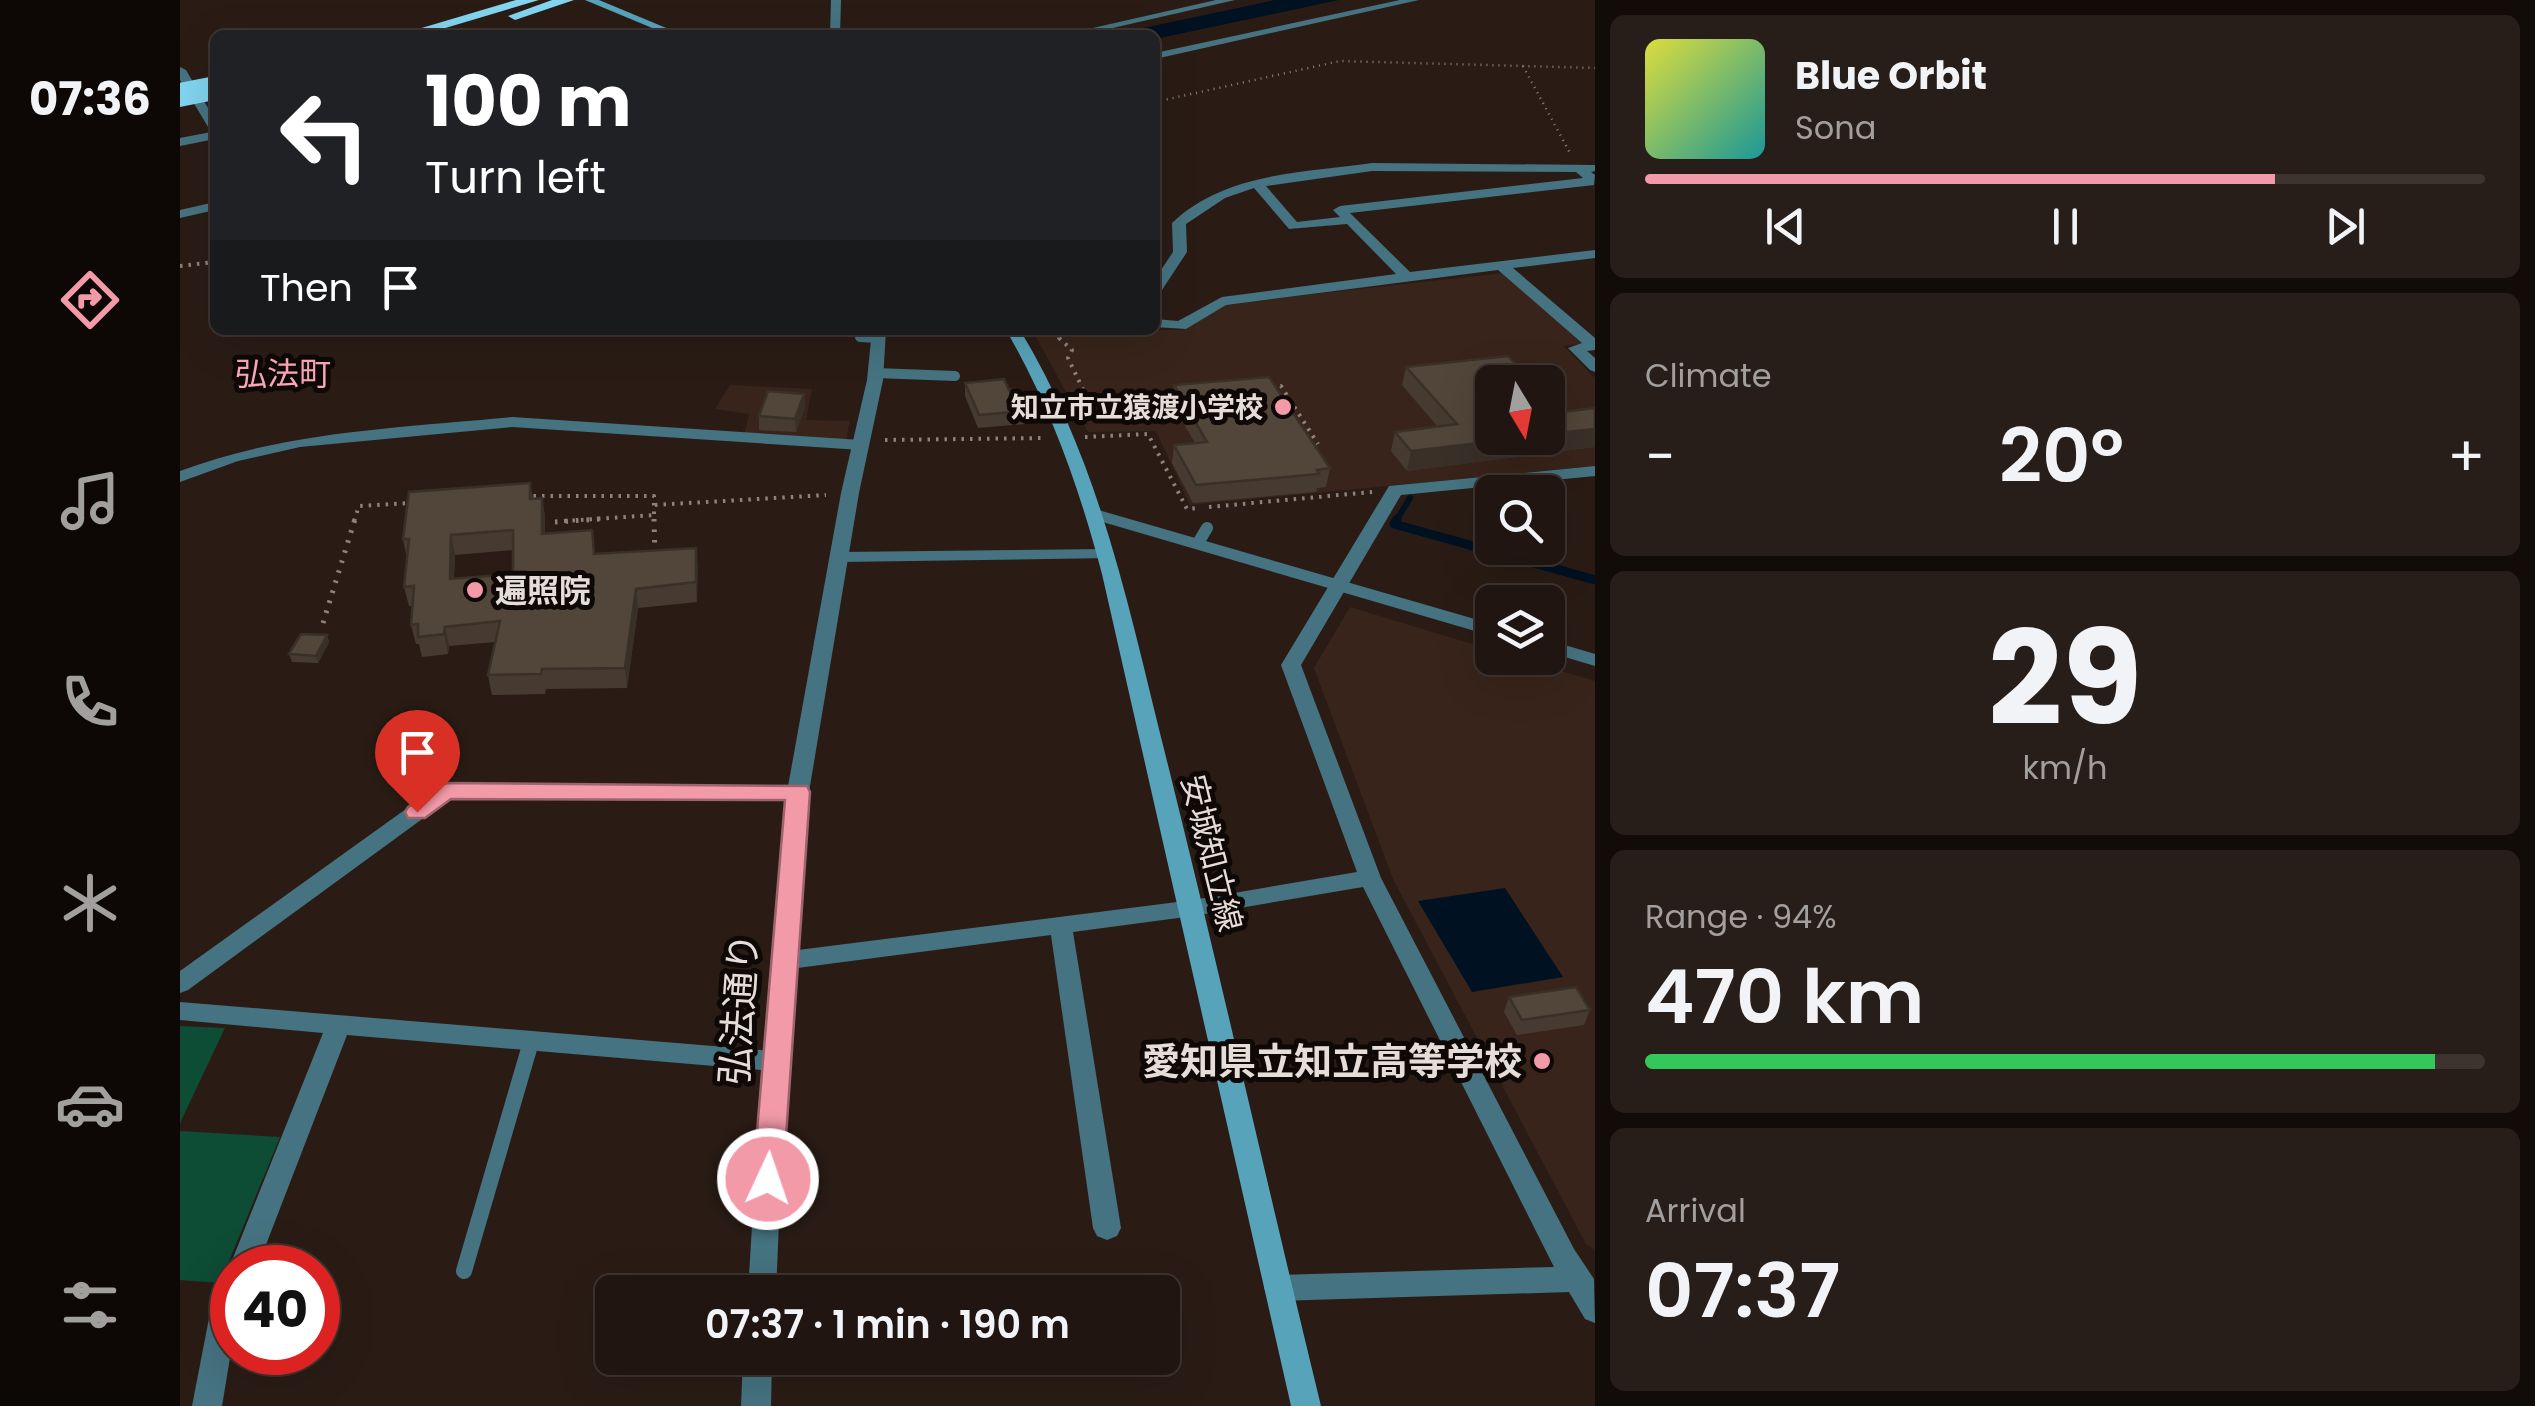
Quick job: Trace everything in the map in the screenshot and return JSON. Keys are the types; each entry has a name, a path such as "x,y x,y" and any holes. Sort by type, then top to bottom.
{"highway":[{"path":"423,30 532,0"},
{"path":"447,30 550,0"},
{"path":"466,30 566,0"},
{"path":"495,30 591,0"},
{"path":"184,89 210,86"}],"main road":[{"path":"591,0 666,30"},
{"name":"安城知立線","path":"1017,335 1041,372 1072,437 1106,554 1306,1406"}],"street":[{"path":"835,30 836,0"},
{"path":"1091,30 1230,0"},
{"path":"1160,55 1414,0"},
{"path":"184,89 210,125"},
{"path":"180,142 210,133"},
{"path":"1160,282 1180,252 1179,224 1229,190 1372,168 1595,168"},
{"path":"1407,277 1340,210 1594,181 1579,168"},
{"path":"1257,184 1294,226 1350,220"},
{"path":"180,214 210,207"},
{"path":"1160,324 1181,326 1222,301 1595,254"},
{"path":"1503,266 1594,345"},
{"path":"878,335 876,373 841,556 1106,554"},
{"path":"1594,345 1576,348 1595,367"},
{"path":"180,477 232,457 300,442 512,422 862,442"},
{"path":"1595,471 1395,490 1291,664 1370,878 1564,1258 1595,1310"},
{"path":"1095,514 1202,536 1340,585 1475,625"},
{"name":"弘法通り","path":"763,1275 774,1061 798,792 841,556"},
{"path":"1565,651 1595,660"},
{"path":"180,984 446,791 798,792"},
{"path":"782,961 1192,908 1370,878"},
{"path":"1061,926 1107,1228"},
{"path":"180,1011 774,1061"},
{"path":"252,1245 338,1026"},
{"path":"1278,1288 1580,1280"},
{"path":"208,1406 213,1375"},
{"path":"756,1406 757,1375"}],"lane":[{"path":"860,337 872,335"},
{"path":"876,373 955,376"},
{"path":"464,1271 532,1042"}],"path":[{"path":"1160,101 1340,61 1595,68"},
{"path":"1523,66 1579,168"},
{"path":"180,266 210,263"},
{"path":"1060,335 1072,350 1068,358 1089,402 1132,402 1190,394"},
{"path":"1262,388 1281,386 1318,444"},
{"path":"862,442 1148,434 1188,509 1395,490"},
{"path":"654,504 850,493"},
{"path":"515,496 654,496 654,564"},
{"path":"323,622 359,506 418,503"},
{"path":"556,522 654,515"}],"shaded area":[{"name":"知立市立猿渡小学校","path":"1504,273 1584,343 1563,346 1595,378 1595,466 1190,505 1156,431 1088,432 1035,335 1160,335 1160,330 1182,330 1222,304"},
{"path":"730,385 812,389 806,420 850,421 846,440 744,436 749,414 715,409"},
{"name":"愛知県立知立高等学校","path":"1350,607 1475,645 1475,675 1565,672 1595,681 1595,1250 1586,1244 1393,879 1314,668"}],"green space":[{"path":"180,1026 225,1028 180,1123"},
{"path":"180,1131 280,1137 236,1245 210,1245 210,1282 180,1280"}],"water":[{"path":"1275,0 1339,0 1160,38 1160,30 1134,30"},
{"path":"1505,888 1563,977 1472,992 1418,901"}],"building":[{"path":"1508,356 1517,365 1475,365 1475,444 1411,451 1395,432 1457,424 1406,367"},
{"path":"1269,377 1330,468 1317,470 1319,474 1196,485 1174,445 1207,442 1174,385"},
{"path":"1004,379 1009,390 1015,389 1026,411 979,415 965,383"},
{"path":"768,391 804,394 795,419 759,416"},
{"path":"1595,408 1595,429 1565,432 1565,412"},
{"path":"530,483 530,499 542,498 542,534 592,530 594,554 696,548 696,582 636,589 625,668 542,669 541,674 488,675 500,621 445,627 444,634 418,637 418,624 411,625 414,586 404,587 409,539 403,539 409,492","holes":["513,530 513,574 450,579 451,535"]},
{"path":"301,634 327,635 316,656 289,654"},
{"path":"1576,987 1590,1010 1522,1020 1509,997"}],"waterway":[{"path":"1396,521 1410,498"},
{"path":"1397,519 1394,524 1595,580"}],"place":[{"name":"知立市立猿渡小学校","path":"1283,407"},
{"name":"遍照院","path":"475,590"},
{"name":"愛知県立知立高等学校","path":"1542,1061"}],"district":[{"name":"弘法町","path":"283,373"}],"route":[{"path":"417,812 446,791 798,792 774,1061 768,1179"}]}
